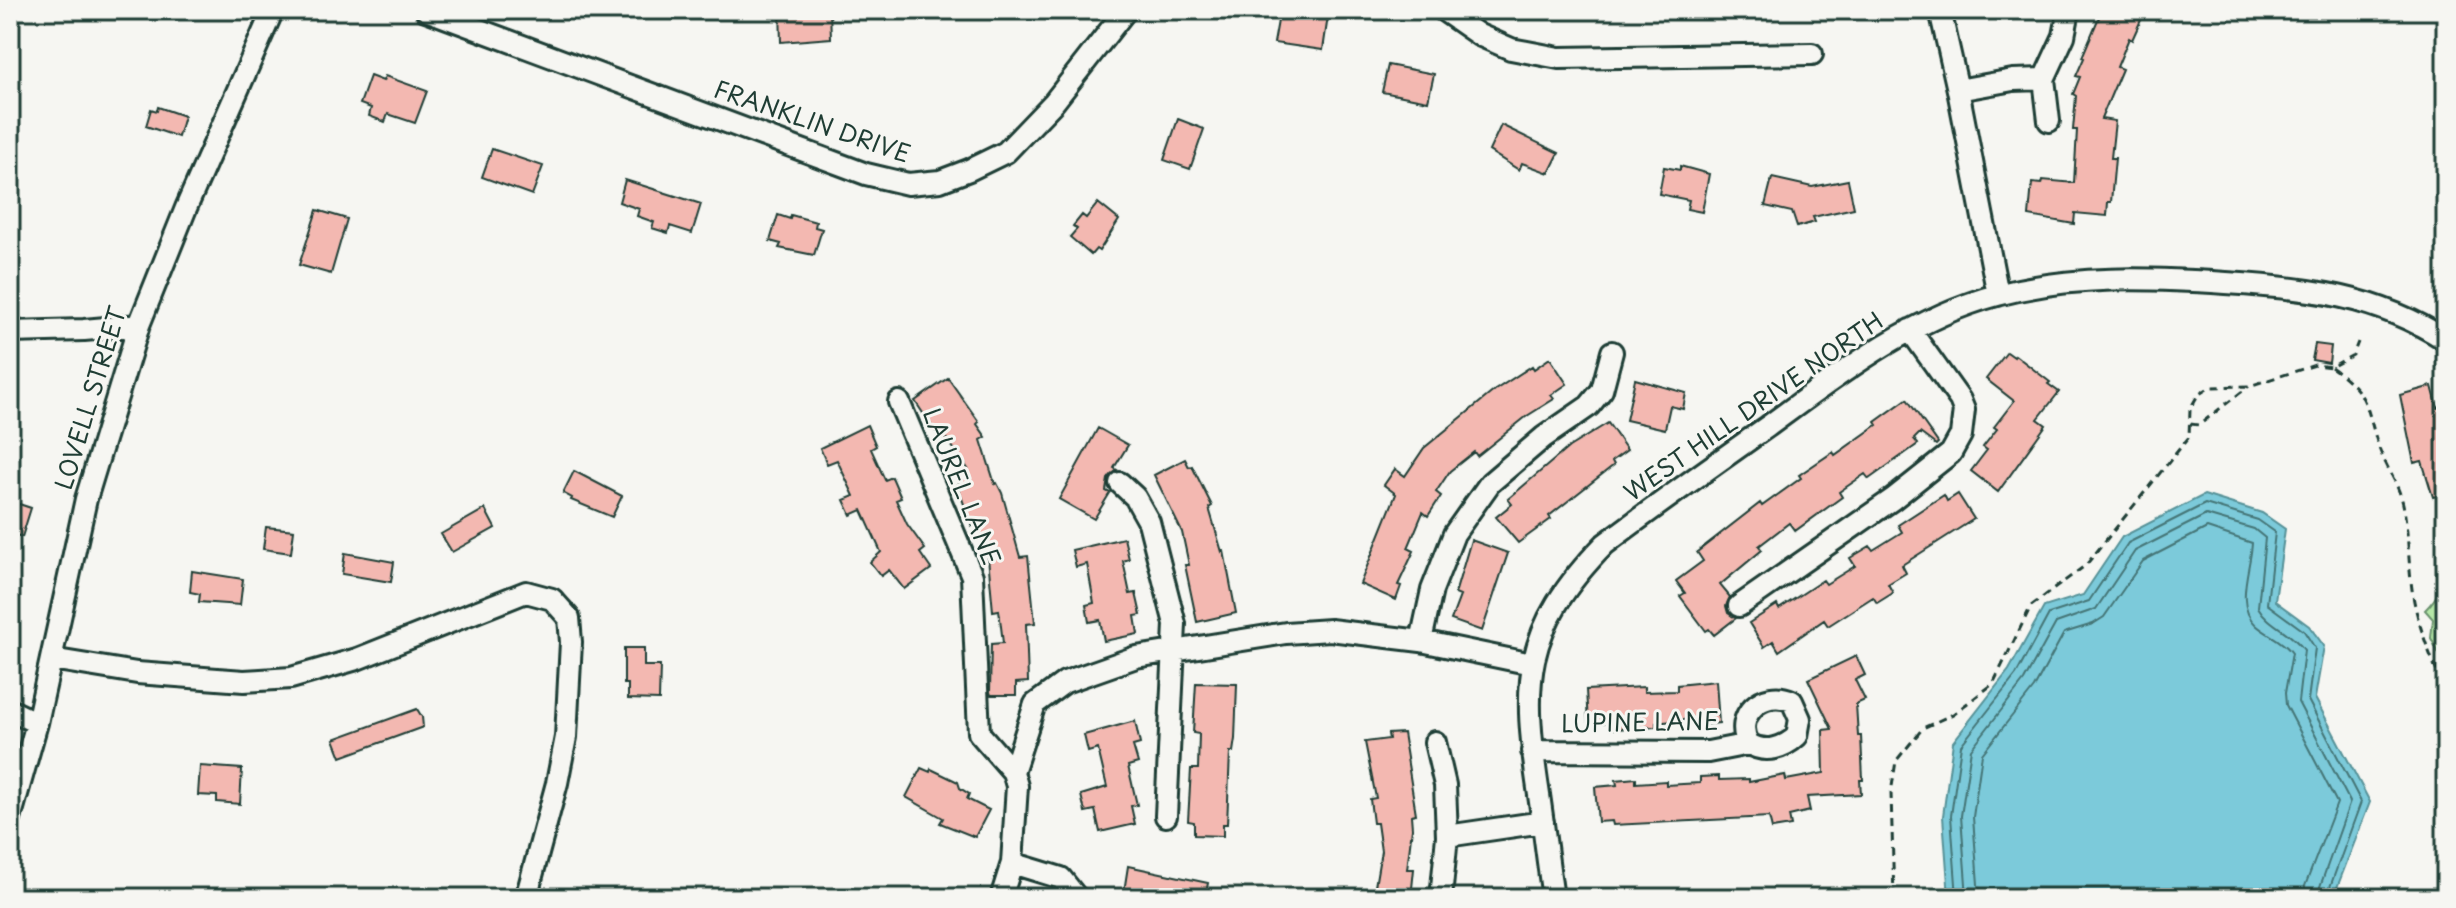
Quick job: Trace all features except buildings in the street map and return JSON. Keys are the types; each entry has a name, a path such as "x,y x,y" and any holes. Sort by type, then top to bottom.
{"street":[{"name":"LOVELL STREET","path":"10,819 37,723 86,499 139,325 186,208 273,10"},
{"name":"FRANKLIN DRIVE","path":"426,10 866,174 908,184 940,181 1006,152 1054,102 1126,10"},
{"path":"1443,10 1479,35 1511,49 1559,58 1812,54"},
{"path":"1940,10 1998,295"},
{"path":"2049,121 2044,79 2064,36 2069,10"},
{"path":"1958,90 2013,80 2044,79"},
{"name":"WEST HILL DRIVE NORTH","path":"1553,898 1528,711 1532,664 1542,631 1559,598 1605,544 1863,358 1910,330 1961,307 1998,295 2094,280 2209,282 2318,290 2359,299 2394,312 2446,340"},
{"path":"10,332 139,325"},
{"path":"1739,606 1893,499 1951,453 1961,435 1964,410 1910,330"},
{"path":"1421,641 1432,590 1454,534 1490,483 1544,437 1589,406 1602,390 1612,352"},
{"name":"LAUREL LANE","path":"899,402 972,576 979,733 1013,772"},
{"path":"1120,483 1135,497 1149,522 1175,624 1166,816"},
{"path":"51,659 137,673 244,681 291,678 357,659 526,592 552,599 569,618 571,642 566,737 526,898"},
{"path":"1001,898 1012,863 1017,786 1013,772 1035,704 1065,682 1136,657 1286,633 1330,630 1421,641 1532,664"},
{"path":"10,710 37,723"},
{"path":"1435,742 1445,785 1447,836 1441,898"},
{"name":"LUPINE LANE","path":"1532,751 1708,752 1749,744"},
{"path":"1447,836 1543,822"},
{"path":"1012,863 1061,878 1077,898"}],"path":[{"path":"2331,367 2353,355 2358,342"},
{"path":"1894,898 1891,793 1896,761 1923,728 1953,714 1993,684 2031,606 2086,565 2189,437 2190,409 2198,395 2210,387 2249,386 2315,365 2331,367 2357,386 2368,404 2381,454 2395,479 2405,516 2418,619 2446,694"},
{"path":"2190,424 2199,425 2249,386"}],"green space":[{"path":"2444,547 2446,668 2431,638 2433,619 2425,610 2438,592"}],"water":[{"path":"2204,495 2262,513 2285,529 2275,601 2309,626 2324,646 2315,698 2370,802 2333,898 1949,898 1943,816 1953,742 2009,670 2044,607 2083,595 2122,537"}]}
